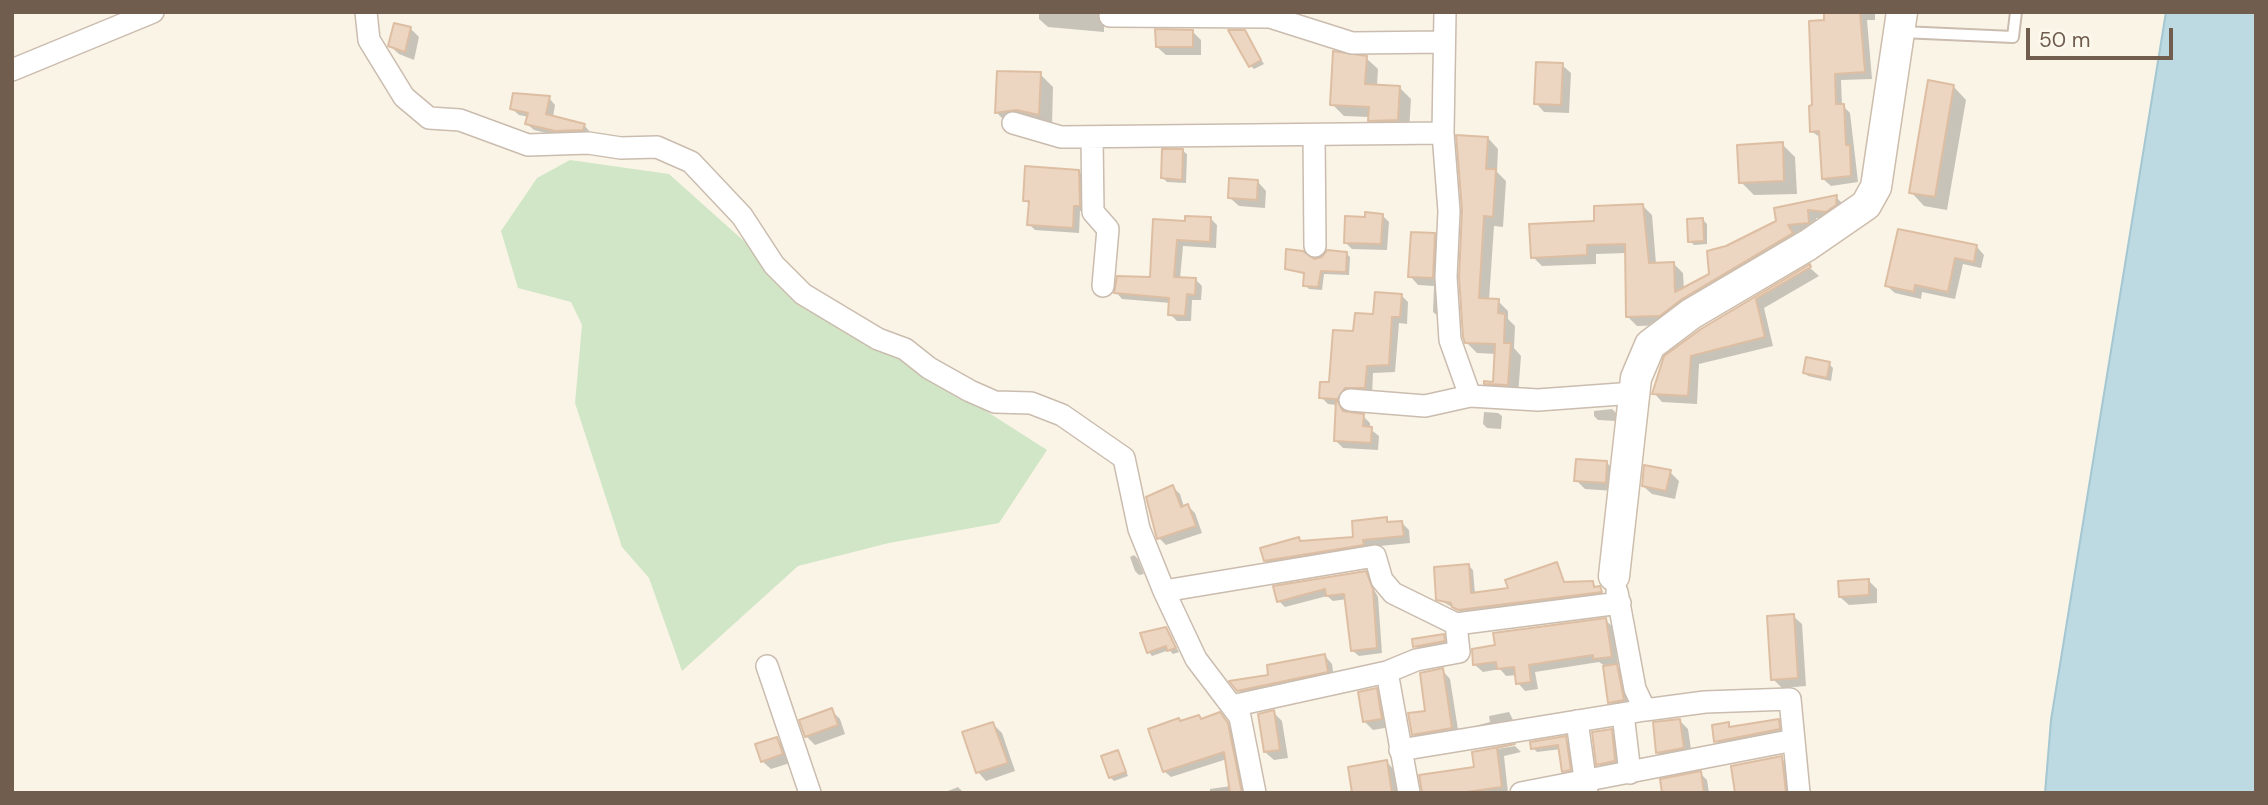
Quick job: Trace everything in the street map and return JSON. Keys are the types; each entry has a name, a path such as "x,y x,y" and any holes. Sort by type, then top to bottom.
{"street":[{"path":"12,70 153,12"},
{"path":"366,12 369,40 404,97 429,118 460,120 528,145 588,143 621,148 657,147 691,162 742,216 774,265 803,294 878,339 905,349 929,368 970,391 995,402 1031,403 1062,415 1124,458 1139,529 1164,591 1196,659 1240,717 1255,793"},
{"path":"1445,12 1443,133 1449,211 1446,277 1450,340 1470,396"},
{"path":"1110,16 1270,17 1352,43 1444,42"},
{"path":"1645,710 1634,689 1617,589 1623,480 1636,378 1650,345 1691,314 1808,245 1866,205 1876,187 1901,22"},
{"path":"1013,123 1061,137 1443,133"},
{"path":"1314,135 1315,246"},
{"path":"1092,137 1093,212 1108,229 1103,286"},
{"path":"1350,400 1425,406 1470,396 1538,400 1634,393"},
{"path":"1164,591 1375,556 1382,580 1393,593 1456,624 1617,589"},
{"path":"1232,706 1387,672 1416,660 1459,652 1456,624"},
{"path":"767,666 810,793"},
{"path":"1387,672 1409,793"},
{"path":"1400,750 1704,702 1790,699 1799,793"},
{"path":"1623,714 1630,773"},
{"path":"1577,721 1586,787"},
{"path":"1521,793 1586,787 1630,773 1794,740"}],"lane":[{"path":"1901,22 2013,37 2016,12"}],"green space":[{"path":"570,160 669,174 803,294 1047,450 999,523 889,543 798,566 682,671 649,578 622,547 575,403 582,325 571,302 518,288 501,231 537,178"}],"water":[{"path":"2166,12 2256,12 2256,793 2045,793 2051,720"}],"building":[{"path":"1824,12 1860,12 1865,72 1835,74 1836,104 1844,104 1851,176 1822,179 1819,131 1810,132 1809,106 1812,105 1809,21 1824,20"},
{"path":"394,23 411,27 405,52 388,46"},
{"path":"1155,29 1193,30 1193,47 1156,47"},
{"path":"1228,30 1245,30 1261,60 1249,67"},
{"path":"1333,51 1367,56 1365,84 1400,86 1398,120 1368,121 1369,107 1330,105"},
{"path":"1536,62 1563,63 1561,105 1534,104"},
{"path":"997,71 1041,72 1039,115 1016,110 995,113"},
{"path":"1928,80 1954,85 1935,197 1909,193"},
{"path":"513,93 550,96 546,114 585,124 583,130 555,131 525,124 528,113 510,109"},
{"path":"1456,135 1488,137 1486,169 1496,169 1493,217 1484,216 1479,298 1499,299 1498,313 1505,314 1504,343 1511,343 1508,385 1484,384 1484,381 1493,382 1495,344 1465,343 1463,337 1459,277 1462,210"},
{"path":"1783,142 1784,181 1739,183 1737,145"},
{"path":"1162,149 1183,149 1182,180 1161,178"},
{"path":"1025,166 1079,170 1080,206 1074,206 1073,228 1027,225 1029,201 1023,201"},
{"path":"1229,178 1258,180 1257,200 1228,198"},
{"path":"1837,195 1836,205 1826,212 1808,210 1809,223 1788,225 1793,233 1682,299 1660,316 1626,317 1625,244 1587,245 1587,255 1531,258 1529,224 1594,221 1594,206 1643,204 1649,263 1674,262 1675,292 1709,274 1707,251 1726,246 1776,221 1774,208"},
{"path":"1365,212 1383,214 1381,244 1344,243 1345,216 1365,217"},
{"path":"1185,216 1211,217 1210,242 1177,240 1174,277 1196,278 1195,295 1187,294 1185,316 1168,315 1169,298 1114,293 1117,276 1150,277 1153,219 1185,221"},
{"path":"1703,218 1704,241 1688,242 1687,219"},
{"path":"1898,229 1977,245 1974,262 1955,258 1948,292 1915,285 1914,292 1885,286"},
{"path":"1411,232 1435,233 1433,278 1408,277"},
{"path":"1286,249 1303,251 1314,259 1322,257 1327,250 1347,252 1346,272 1321,271 1318,287 1303,286 1304,273 1285,269"},
{"path":"1810,264 1811,267 1756,299 1765,337 1691,356 1688,396 1652,394 1664,356 1701,329"},
{"path":"1375,292 1402,294 1400,317 1392,317 1389,365 1367,366 1365,388 1345,388 1337,400 1343,411 1364,414 1363,426 1372,427 1371,443 1334,441 1336,399 1319,398 1320,382 1329,382 1333,330 1353,331 1355,313 1373,314"},
{"path":"1806,357 1830,362 1827,378 1803,373"},
{"path":"1576,459 1607,461 1606,483 1574,481"},
{"path":"1644,465 1671,470 1666,491 1642,486"},
{"path":"1173,485 1181,507 1188,504 1196,526 1157,539 1146,497"},
{"path":"1387,517 1387,522 1402,521 1404,536 1363,540 1364,545 1264,561 1260,548 1299,537 1300,541 1353,537 1352,521"},
{"path":"1557,562 1564,582 1593,581 1594,587 1600,586 1602,592 1458,610 1452,607 1451,603 1436,600 1434,567 1469,564 1471,593 1508,588 1505,580"},
{"path":"1366,571 1373,589 1377,648 1351,651 1344,594 1326,596 1325,589 1277,602 1273,586"},
{"path":"1869,579 1869,595 1839,597 1838,581"},
{"path":"1794,614 1798,678 1771,680 1767,616"},
{"path":"1606,618 1612,657 1593,659 1593,655 1529,665 1531,682 1516,684 1514,667 1497,669 1496,662 1473,665 1472,649 1495,645 1493,633"},
{"path":"1166,627 1176,648 1167,651 1166,646 1147,653 1140,633"},
{"path":"1444,634 1445,641 1413,647 1412,639"},
{"path":"1325,654 1328,672 1237,691 1229,681 1268,675 1267,665"},
{"path":"1617,664 1624,700 1608,703 1603,666"},
{"path":"1443,668 1452,728 1412,735 1408,713 1425,711 1420,673"},
{"path":"1377,688 1382,719 1363,722 1358,692"},
{"path":"832,708 838,725 805,737 799,720"},
{"path":"1274,710 1280,750 1264,752 1258,714"},
{"path":"1220,712 1228,723 1242,793 1230,793 1224,752 1163,772 1148,729 1179,718 1180,721 1199,715 1201,719"},
{"path":"1680,719 1684,748 1656,753 1653,722"},
{"path":"1779,719 1780,729 1714,742 1712,725 1729,722 1729,727"},
{"path":"993,722 1008,763 976,773 962,732"},
{"path":"1612,729 1615,761 1596,765 1592,732"},
{"path":"1566,736 1571,770 1562,772 1558,745 1531,749 1530,742"},
{"path":"777,737 783,754 761,762 755,744"},
{"path":"1515,744 1497,748 1502,787 1459,793 1422,793 1419,775 1474,767 1472,752"},
{"path":"1118,750 1126,772 1109,778 1101,756"},
{"path":"1782,756 1786,793 1735,793 1731,766"},
{"path":"1387,760 1392,793 1352,793 1348,767"},
{"path":"1701,771 1704,793 1662,793 1660,779"}]}
